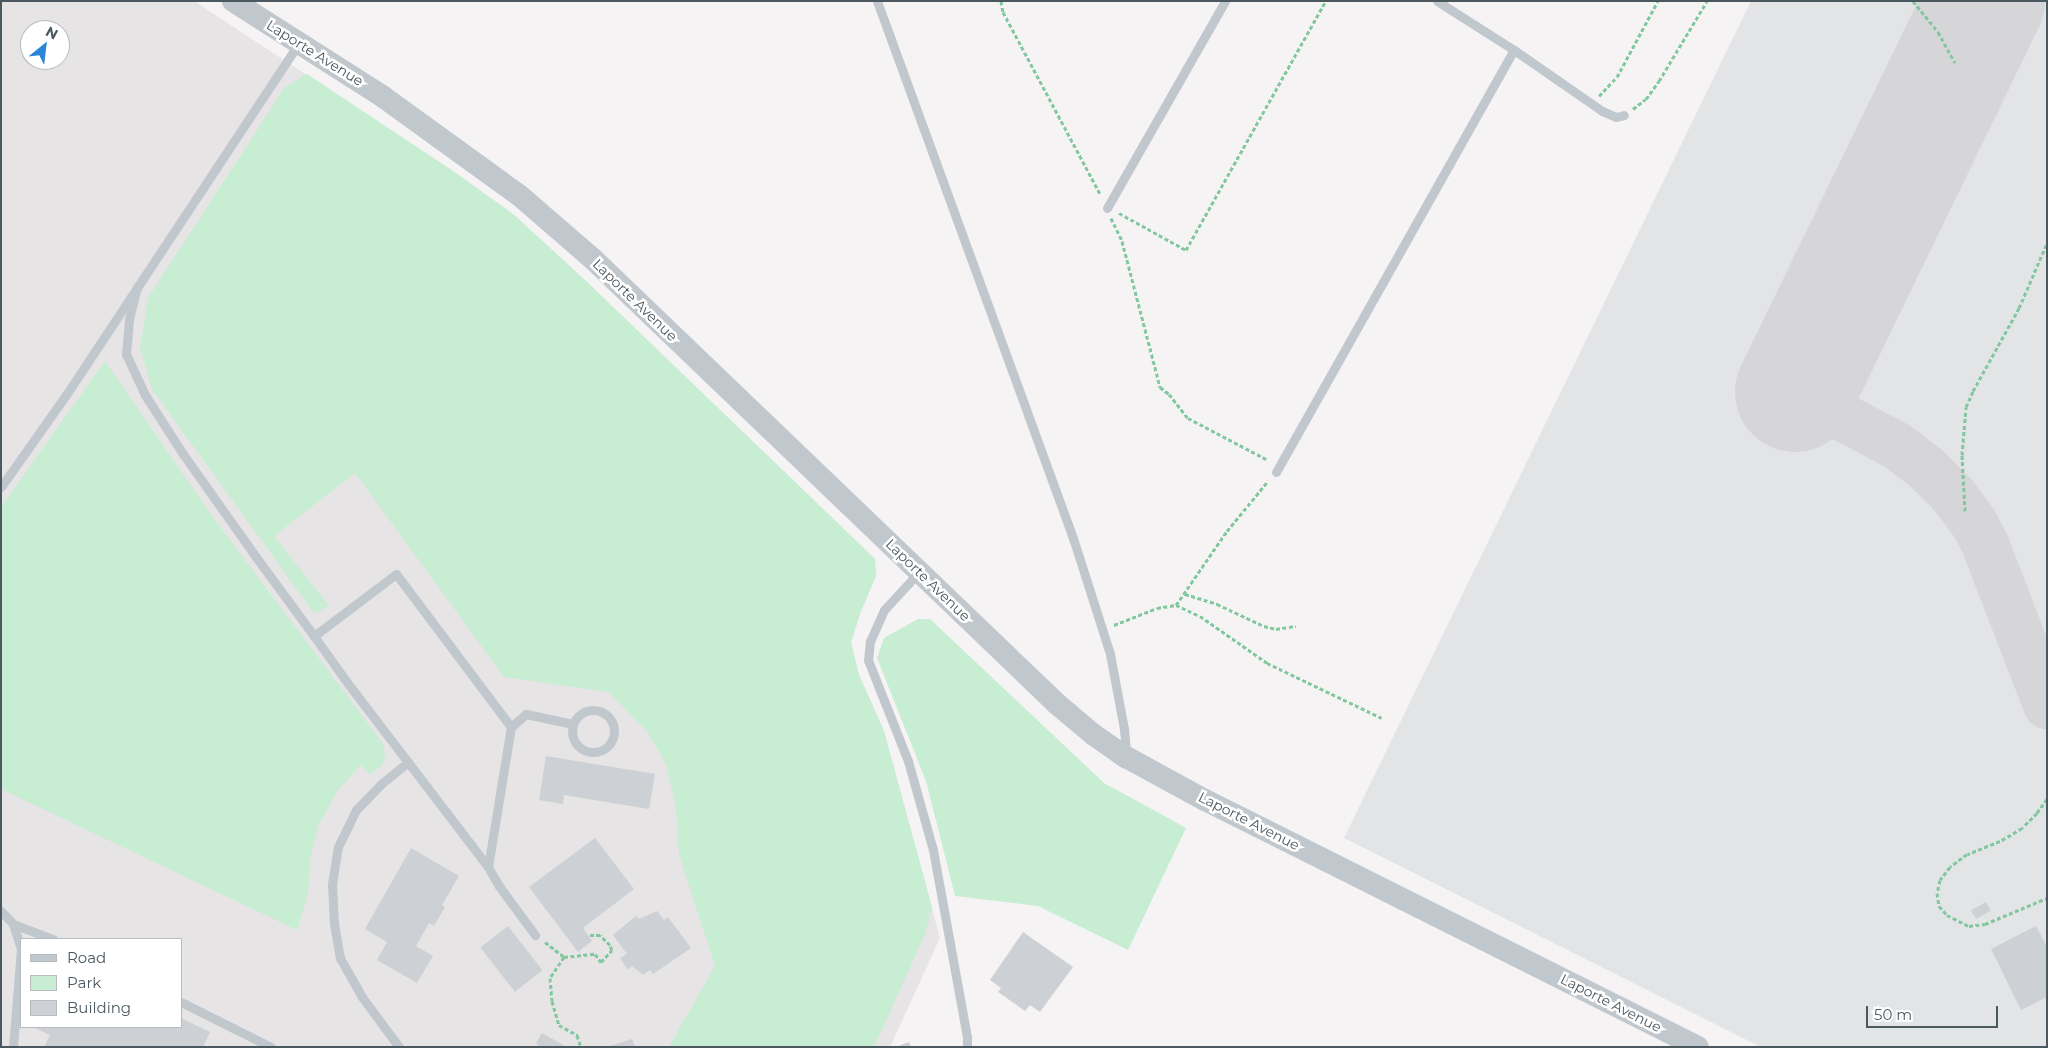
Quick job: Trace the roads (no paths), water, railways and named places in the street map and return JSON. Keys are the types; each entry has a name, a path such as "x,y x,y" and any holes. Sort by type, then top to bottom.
{"street":[{"name":"Laporte Avenue","path":"233,1 439,135 519,196 593,259 1057,704 1094,735 1126,757 1214,804 1698,1047"}],"lane":[{"path":"877,1 1073,538 1110,654 1120,705 1126,757"},
{"path":"1107,208 1224,1"},
{"path":"1438,1 1514,50 1591,104 1616,117 1624,115"},
{"path":"1,487 66,395 299,43"},
{"path":"1278,469 1514,50"},
{"path":"137,287 129,320 126,354 145,395 183,454 314,636 488,867 499,886 535,935"},
{"path":"919,572 884,610 870,641 868,660 908,761 933,850 968,1037 967,1047"},
{"path":"314,636 396,574 512,727"},
{"path":"595,710 602,712 612,721 614,735 612,742 602,751 588,752 582,749 573,738 573,724 582,714 595,710"},
{"path":"488,867 512,727 526,714 573,724"},
{"path":"399,1047 362,997 340,958 334,923 332,884 338,847 356,810 381,784 408,762"},
{"path":"1,911 13,924 20,945"},
{"path":"13,924 50,938"},
{"path":"13,1047 20,960"},
{"path":"182,1002 271,1047"}]}
